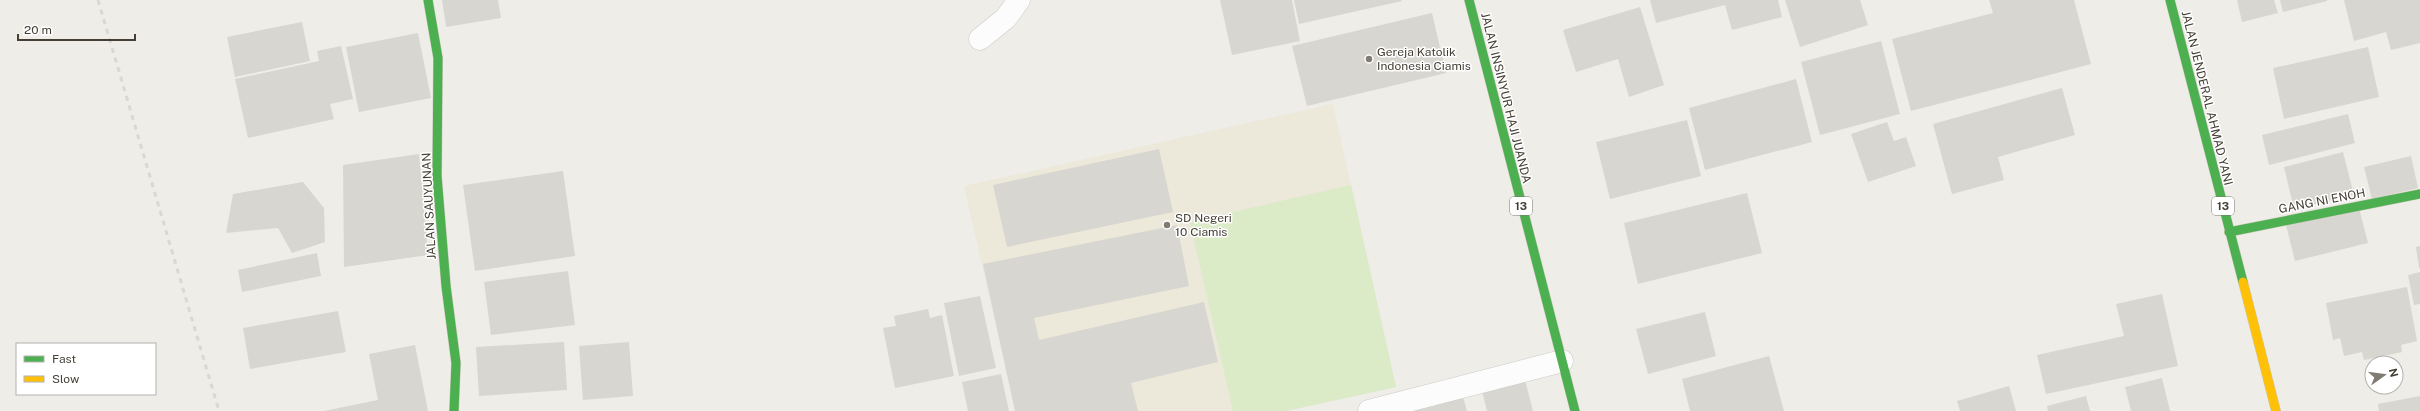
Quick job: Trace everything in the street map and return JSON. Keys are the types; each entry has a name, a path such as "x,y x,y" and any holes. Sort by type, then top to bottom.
{"main road":[{"name":"JALAN SAUYUNAN","path":"428,0 438,58 437,176 446,286 456,363 454,411"},
{"name":"JALAN INSINYUR HAJI JUANDA","path":"1469,0 1575,411"},
{"name":"JALAN JENDERAL AHMAD YANI","path":"2170,0 2276,411"},
{"name":"GANG NI ENOH","path":"2229,232 2420,194"}],"lane":[{"path":"980,39 1006,18 1019,0"},
{"path":"1369,411 1562,361"}],"shaded area":[{"name":"SD Negeri 10 Ciamis","path":"1333,104 1396,387 1286,411 1015,411 964,186"}],"green space":[{"path":"1351,185 1396,387 1286,411 1233,411 1190,222"}],"building":[{"path":"442,0 498,0 501,18 446,27"},
{"path":"1220,0 1292,0 1300,41 1232,55"},
{"path":"1294,0 1401,0 1402,1 1299,24"},
{"path":"1650,0 1778,0 1782,17 1732,30 1725,5 1656,23"},
{"path":"1785,0 1860,0 1868,25 1800,47"},
{"path":"1989,0 2074,0 2091,64 1911,111 1892,39 1993,13"},
{"path":"2237,0 2274,0 2278,13 2242,22"},
{"path":"2280,0 2327,0 2327,1 2283,12"},
{"path":"2344,0 2420,0 2420,43 2391,50 2386,32 2354,41"},
{"path":"1640,7 1664,85 1629,97 1618,59 1576,72 1563,30"},
{"name":"Gereja Katolik Indonesia Ciamis","path":"1432,13 1446,73 1307,106 1292,46"},
{"path":"302,22 310,61 235,77 227,37"},
{"path":"418,33 431,98 359,112 346,47"},
{"path":"1881,41 1900,114 1820,135 1801,62"},
{"path":"341,46 353,99 330,104 334,119 248,138 235,79 319,61 317,51"},
{"path":"2368,47 2379,97 2284,119 2273,68"},
{"path":"1796,79 1812,142 1705,170 1689,108"},
{"path":"2062,88 2075,135 1998,157 2004,180 1952,194 1933,124"},
{"path":"2348,114 2355,143 2269,165 2262,135"},
{"path":"1687,120 1701,176 1610,199 1596,142"},
{"path":"1887,122 1894,141 1906,137 1916,166 1868,182 1851,134"},
{"path":"1159,149 1173,212 1007,247 993,185"},
{"path":"2343,152 2354,195 2294,209 2284,167"},
{"path":"419,154 428,255 344,267 343,165"},
{"path":"2411,156 2418,188 2372,199 2364,167"},
{"path":"563,171 575,256 475,271 463,185"},
{"path":"303,182 324,208 325,242 292,253 278,228 226,233 233,194"},
{"path":"1747,193 1762,253 1638,284 1624,223"},
{"path":"2359,208 2368,243 2295,261 2286,225"},
{"path":"1177,225 1189,286 1034,318 1039,340 1204,302 1218,362 1131,383 1138,411 1015,411 983,264"},
{"path":"2420,246 2420,268 2419,268 2416,247"},
{"path":"317,253 321,276 242,292 238,270"},
{"path":"568,271 575,325 491,335 484,282"},
{"path":"2420,272 2420,304 2414,305 2408,275"},
{"path":"2407,287 2417,341 2401,345 2402,352 2388,355 2364,355 2364,360 2362,352 2344,356 2340,338 2333,340 2326,303"},
{"path":"2162,294 2178,366 2046,394 2037,355 2124,336 2116,304"},
{"path":"980,296 996,368 959,376 944,303"},
{"path":"928,309 930,318 942,315 954,376 895,388 883,328 896,326 894,316"},
{"path":"338,311 346,352 250,369 243,328"},
{"path":"1705,312 1716,356 1648,374 1636,329"},
{"path":"564,342 567,390 479,396 476,347"},
{"path":"629,342 633,396 583,400 579,346"},
{"path":"415,345 428,411 324,411 378,400 369,354"},
{"path":"1769,356 1784,411 1690,411 1682,379"},
{"path":"1001,374 1009,411 968,411 962,382"},
{"path":"2162,378 2170,411 2131,411 2125,387"},
{"path":"1525,380 1533,411 1487,411 1482,391"},
{"path":"2009,386 2016,411 1960,411 1957,401"},
{"path":"1462,393 1467,411 1394,411"},
{"path":"2086,396 2090,411 2048,411 2047,406"},
{"path":"2420,396 2420,411 2379,411 2378,404"}],"railway":[{"path":"98,0 219,411"}],"traffic: fast":[{"path":"428,0 438,58 437,176 446,286 456,363 454,411"},
{"path":"1469,0 1575,411"},
{"path":"2170,0 2243,282"},
{"path":"2229,232 2420,194"}],"traffic: slow":[{"path":"2243,282 2276,411"}],"place":[{"name":"Gereja Katolik Indonesia Ciamis","path":"1369,59"},
{"name":"SD Negeri 10 Ciamis","path":"1167,225"}]}
